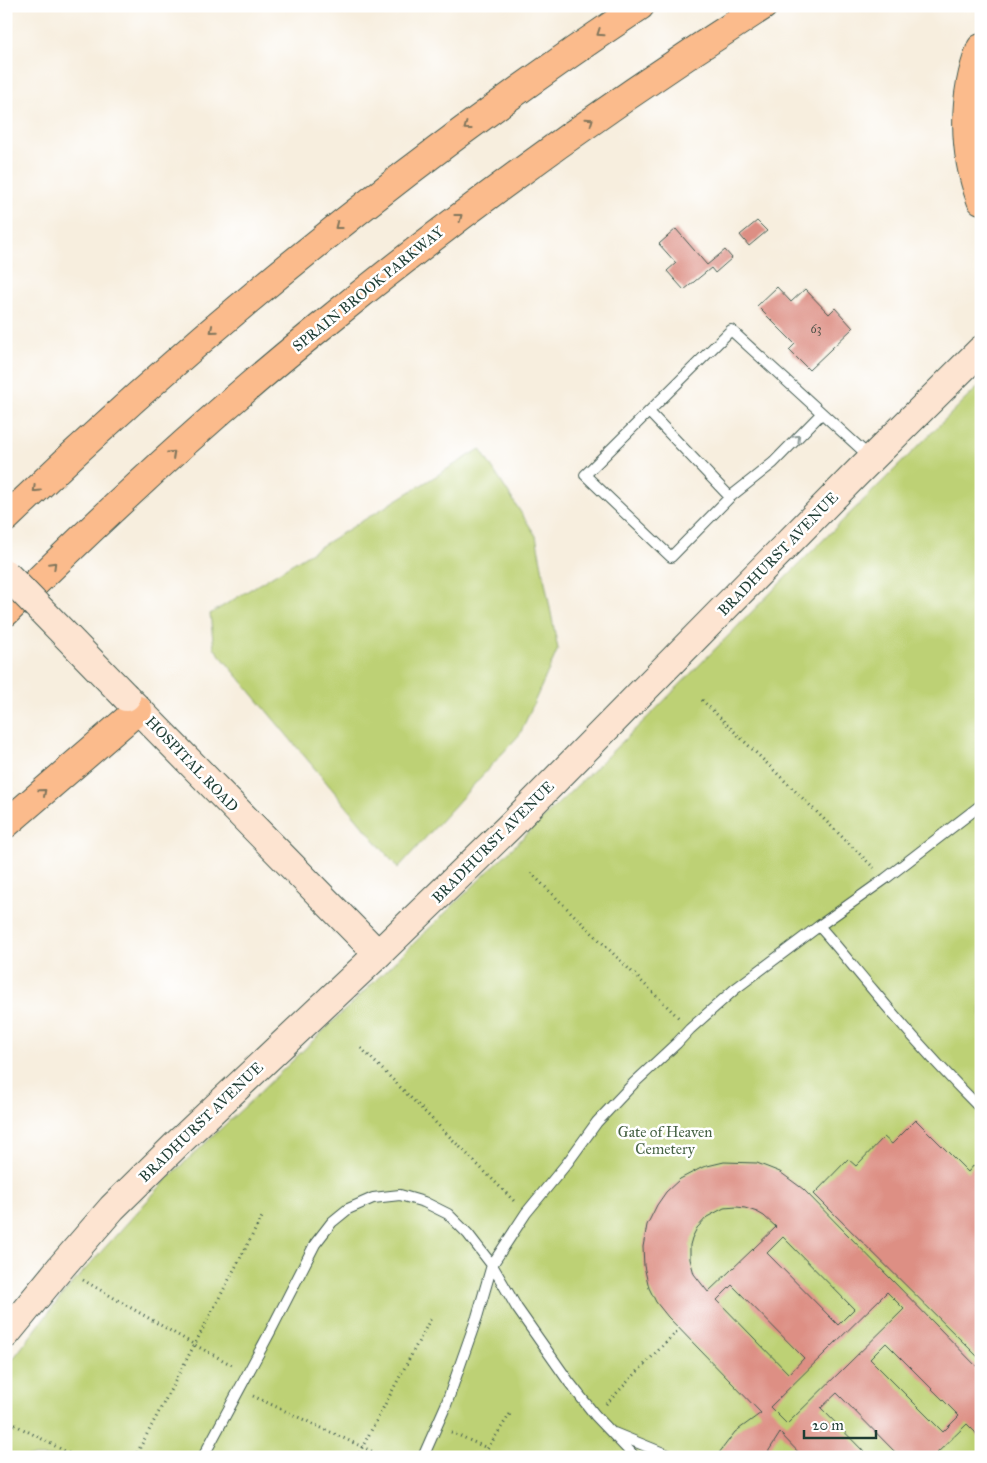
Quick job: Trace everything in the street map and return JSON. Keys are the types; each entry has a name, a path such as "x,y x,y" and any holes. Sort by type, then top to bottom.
{"highway":[{"path":"6,518 128,404 252,296 316,244 390,185 529,82 640,6"},
{"name":"SPRAIN BROOK PARKWAY","path":"6,612 58,560 182,446 290,352 381,278 474,206 584,126 657,75 763,6"},
{"path":"981,48 971,82 967,114 968,149 974,182 981,200"},
{"path":"6,824 132,704"}],"main road":[{"name":"BRADHURST AVENUE","path":"6,1334 112,1208 511,825 872,458 981,350"},
{"name":"HOSPITAL ROAD","path":"6,574 378,954"}],"lane":[{"path":"822,413 773,463 730,497 671,557 585,476 731,330 872,458"},
{"path":"649,412 730,497"},
{"path":"423,1457 438,1426 477,1317 492,1264 526,1213 568,1162 597,1122 690,1029 735,989 885,879 981,805"},
{"path":"819,926 916,1040 981,1109"},
{"path":"203,1457 315,1244 332,1222 348,1209 374,1198 400,1195 424,1202 448,1214 468,1234 492,1264 517,1308 539,1341 595,1415 635,1457"},
{"path":"611,1431 673,1457"}],"path":[{"path":"702,700 885,879"},
{"path":"531,873 690,1029"},
{"path":"361,1048 526,1213"},
{"path":"135,1457 262,1217"},
{"path":"61,1267 248,1374"},
{"path":"357,1457 431,1318"},
{"path":"595,1415 679,1328"},
{"path":"239,1390 384,1457"},
{"path":"482,1457 510,1414"},
{"path":"6,1420 76,1457"},
{"path":"438,1426 487,1448"}],"green space":[{"name":"Gate of Heaven Cemetery","path":"981,384 981,1457 6,1457 6,1368 63,1294 168,1178 256,1096 653,712"},
{"path":"480,449 536,536 558,649 520,734 398,868 214,648 210,614"}],"building":[{"path":"757,221 767,231 749,246 740,235"},
{"path":"676,229 707,265 725,250 732,258 715,273 711,268 684,290 667,271 676,263 659,244"},
{"path":"777,287 791,302 805,289 829,314 835,308 853,328 809,370 789,350 795,344 757,306"},
{"path":"916,1120 968,1172 974,1165 981,1172 981,1360 814,1194 848,1159 856,1166 884,1137 892,1144"},
{"path":"724,1162 757,1163 780,1172 803,1189 981,1371 981,1441 967,1424 933,1457 900,1457 837,1393 821,1408 869,1457 803,1457 780,1433 763,1457 716,1457 735,1432 761,1413 668,1317 656,1302 649,1288 644,1266 643,1247 647,1225 666,1192 680,1179 703,1167","holes":["737,1207 757,1212 776,1227 708,1292 694,1274 690,1259 690,1245 697,1228 707,1217 724,1208","783,1237 854,1309 838,1325 767,1253","732,1285 804,1358 789,1374 717,1300","887,1292 904,1309 787,1424 770,1407","886,1343 959,1416 943,1432 870,1359"]}]}
